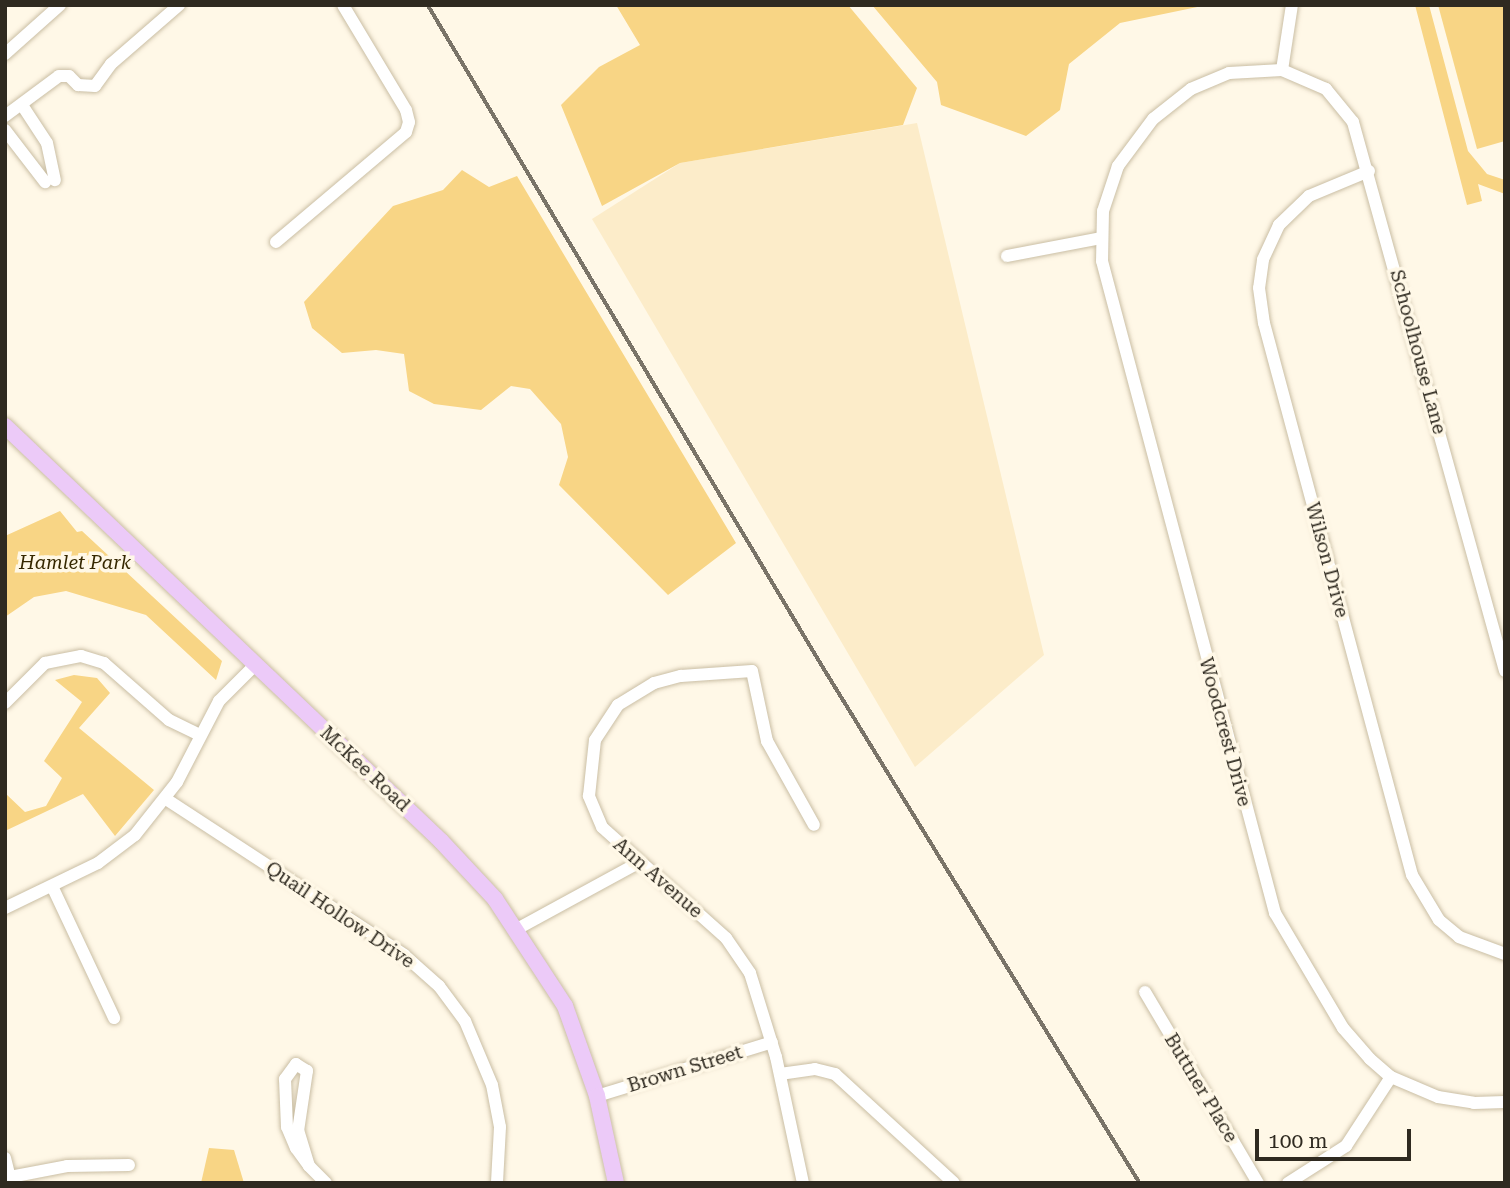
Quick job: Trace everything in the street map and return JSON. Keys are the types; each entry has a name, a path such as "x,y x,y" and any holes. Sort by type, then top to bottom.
{"main road":[{"name":"McKee Road","path":"5,426 442,841 517,929 565,1006 597,1096 616,1183"}],"street":[{"path":"5,54 60,5"},
{"path":"5,116 64,74 78,85 95,86 111,64 179,5"},
{"path":"276,243 406,132 409,122 406,110 343,5"},
{"path":"1282,70 1292,5"},
{"name":"Schoolhouse Lane","path":"1282,70 1302,76 1338,99 1353,122 1369,171 1505,671"},
{"name":"Woodcrest Drive","path":"1282,70 1229,73 1191,89 1153,119 1118,166 1103,211 1101,238 1110,303 1275,913 1343,1028 1391,1077 1438,1097 1474,1103 1505,1102"},
{"path":"5,130 50,181 47,143 22,105"},
{"name":"Wilson Drive","path":"1369,171 1309,196 1279,225 1263,260 1259,288 1264,323 1412,876 1439,920 1459,936 1505,954"},
{"path":"1007,256 1101,238"},
{"path":"5,704 45,663 81,656 104,663 169,720 200,735"},
{"path":"5,908 52,886 119,848 166,799 219,701 255,665"},
{"name":"Ann Avenue","path":"803,1183 772,1042 750,973 735,948 602,827 592,807 589,763 600,729 618,705 654,683 752,671 767,741 814,825"},
{"name":"Quail Hollow Drive","path":"166,799 404,956 439,986 465,1021 492,1085 500,1127 496,1183"},
{"path":"517,929 640,862"},
{"path":"52,886 114,1018"},
{"name":"Buttner Place","path":"1145,992 1258,1183"},
{"name":"Brown Street","path":"597,1096 772,1042"},
{"path":"309,1166 298,1131 307,1072 296,1064 286,1074 284,1114 290,1140 309,1166 326,1183"},
{"path":"780,1074 815,1069 835,1074 954,1183"},
{"path":"1289,1183 1346,1146 1391,1077"},
{"path":"5,1158 10,1180 67,1166 129,1165"}],"shaded area":[{"path":"917,123 1044,655 915,767 592,219 680,163"}],"green space":[{"path":"616,5 848,5 917,88 903,125 680,163 602,206 561,105 599,67 640,45"},
{"path":"872,5 1207,5 1120,23 1069,64 1060,110 1026,136 941,105 937,82"},
{"path":"1415,5 1429,5 1468,151 1487,174 1505,180 1505,194 1478,184 1482,201 1467,205"},
{"path":"1438,5 1505,5 1505,141 1477,149"},
{"path":"462,170 489,187 517,176 736,543 668,595 559,485 568,457 561,424 530,389 511,386 481,410 434,404 409,391 404,354 376,350 342,353 312,328 304,302 393,206 443,190"},
{"name":"Hamlet Park","path":"60,511 77,532 82,531 222,661 216,680 146,615 66,591 34,597 5,617 5,536"},
{"path":"74,675 97,678 110,693 79,728 154,790 115,836 83,794 5,831 5,793 25,812 46,806 62,778 44,761 82,702 55,680"},
{"path":"209,1148 234,1150 244,1183 201,1183"}],"railway":[{"path":"428,5 823,667 1140,1183"}]}
